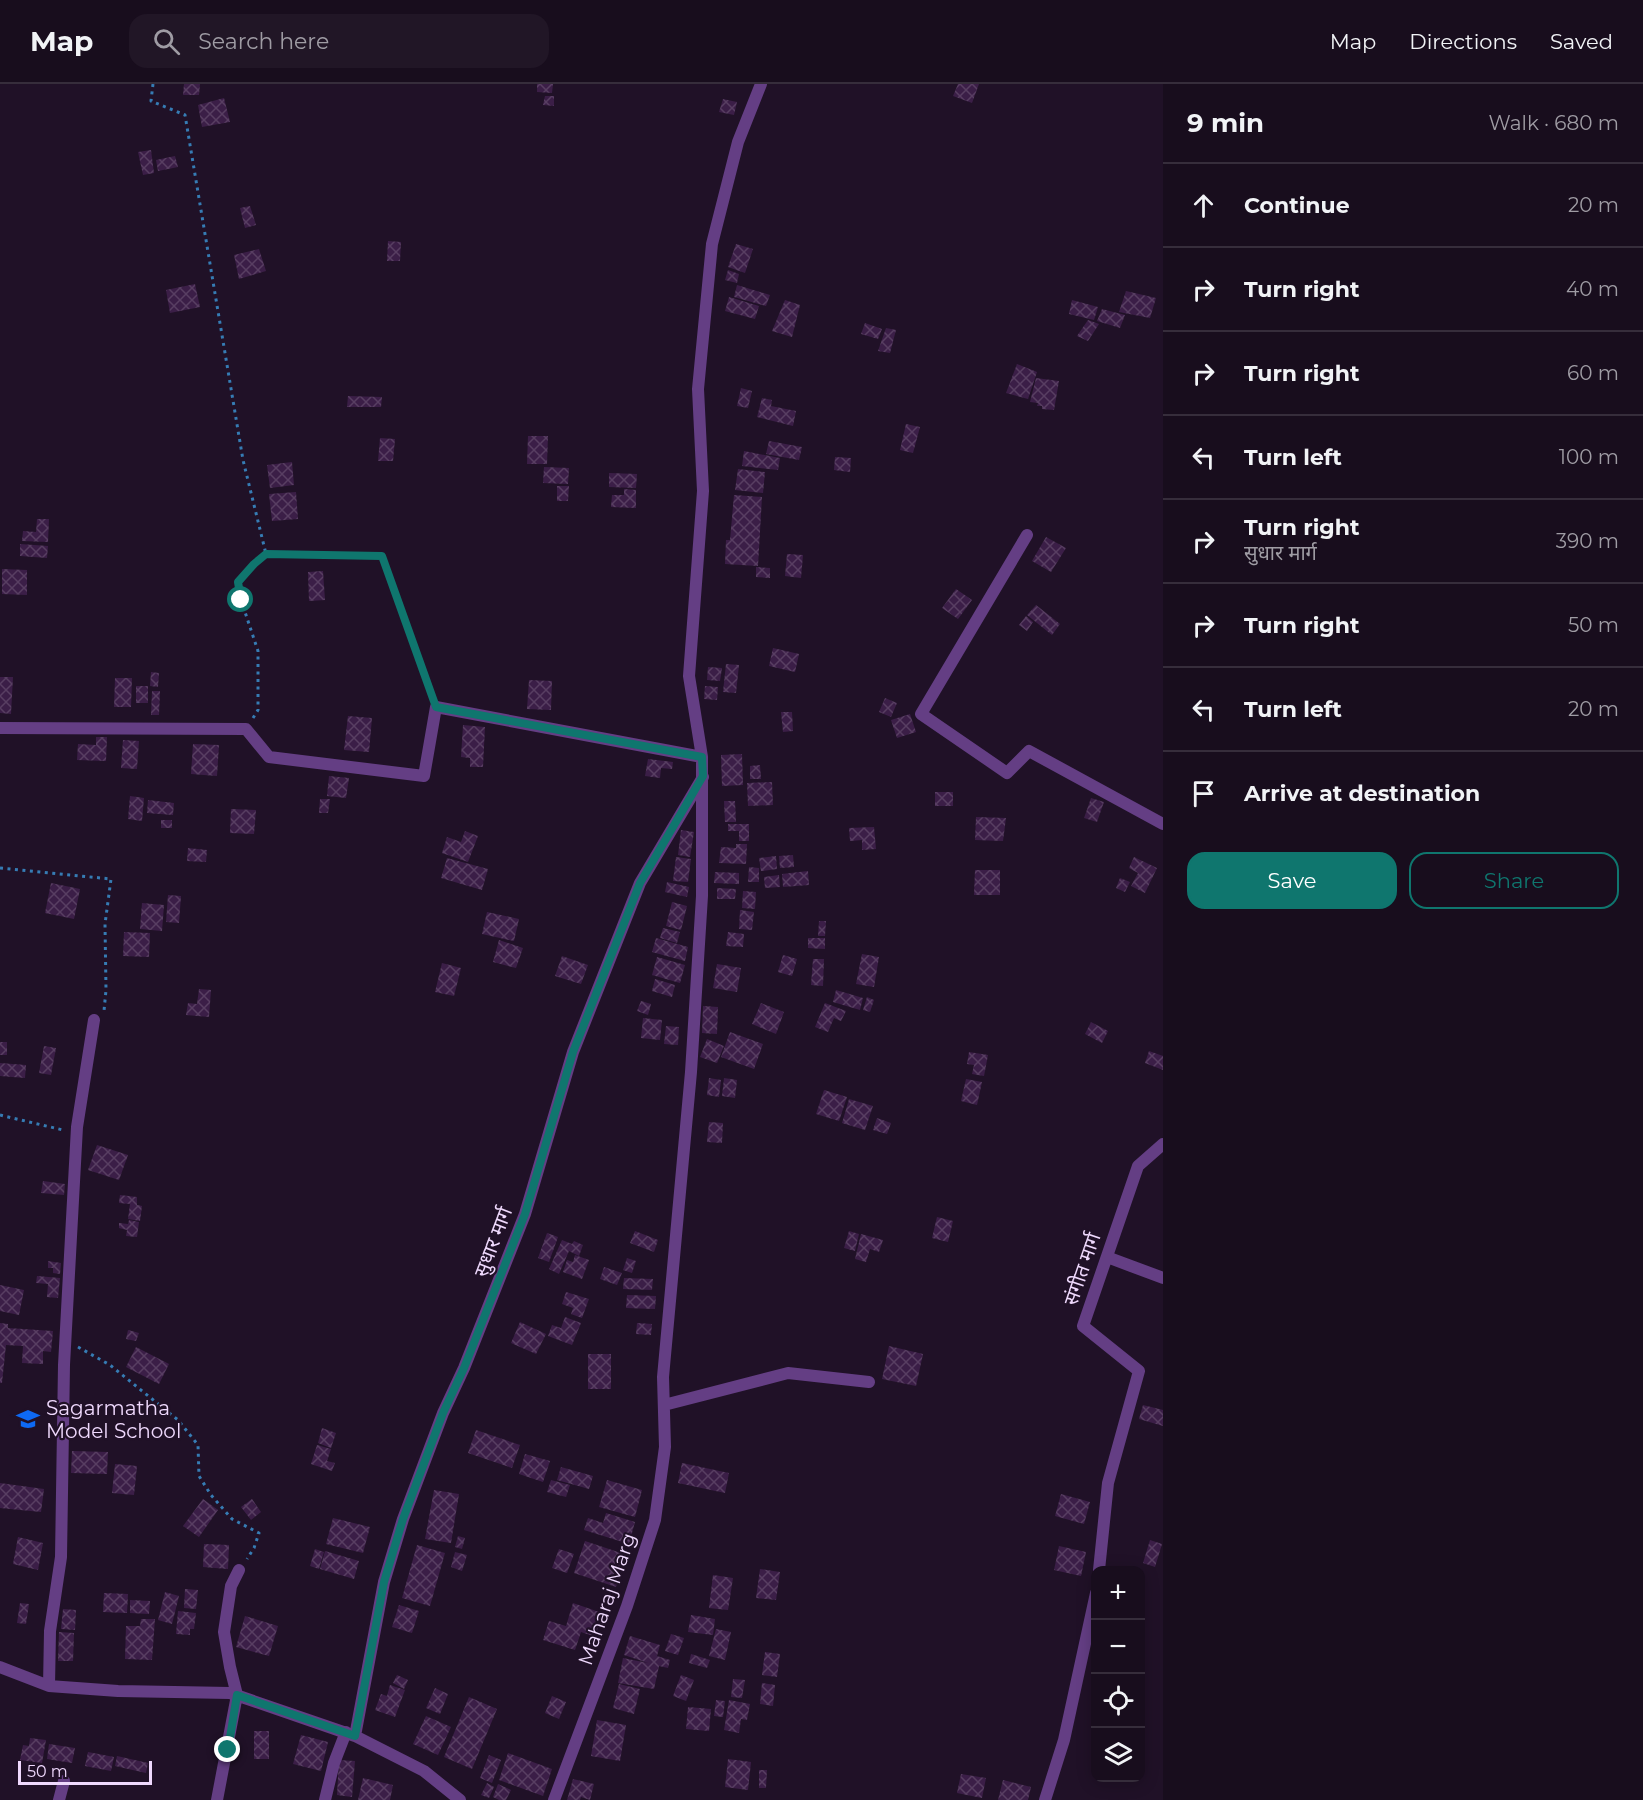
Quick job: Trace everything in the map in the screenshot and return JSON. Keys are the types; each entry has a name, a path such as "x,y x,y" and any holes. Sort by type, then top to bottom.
{"street":[{"name":"Maharaj Marg","path":"554,1800 627,1606 655,1520 665,1447 663,1377 695,1013 702,896 702,757 689,676 703,491 698,389 712,244 738,142 761,84"},
{"path":"1027,535 921,714 1007,773 1029,751 1163,824"},
{"path":"0,728 246,729 269,757 424,776 436,707 702,757"},
{"name":"सुधार मार्ग","path":"325,1800 334,1763 351,1734 384,1582 403,1519 443,1413 464,1368 525,1214 573,1052 640,883 703,776"},
{"path":"49,1686 50,1631 61,1557 65,1342 77,1133 94,1020"},
{"name":"संगीत मार्ग","path":"1099,1566 1108,1483 1138,1371 1083,1326 1138,1166 1163,1144"},
{"path":"1107,1257 1163,1278"},
{"path":"664,1404 788,1373 869,1382"},
{"path":"217,1800 237,1695 224,1632 231,1586 239,1570"},
{"path":"1045,1800 1064,1740 1091,1612"},
{"path":"0,1667 49,1686 237,1695 351,1734 424,1771 460,1800"},
{"path":"59,1800 64,1781"}],"path":[{"path":"153,84 151,101 185,115 243,460 266,554"},
{"path":"246,729 258,710 258,651 241,600 238,582 266,554 382,556 436,707"},
{"path":"0,868 111,879 105,924 104,1011 94,1020"},
{"path":"0,1116 77,1133"},
{"path":"65,1342 110,1365 178,1420 198,1445 199,1476 211,1495 232,1519 259,1533 254,1548 239,1570"}],"building":[{"path":"184,84 200,84 199,95 183,95"},
{"path":"537,84 553,84 552,93 537,92"},
{"path":"958,84 979,84 972,103 953,96"},
{"path":"545,96 554,96 554,106 543,105"},
{"path":"224,98 230,122 202,127 198,105"},
{"path":"723,99 737,102 734,115 719,112"},
{"path":"151,150 154,173 143,175 138,152"},
{"path":"175,156 178,167 158,171 156,160"},
{"path":"250,206 256,225 245,228 240,208"},
{"path":"388,241 401,242 400,261 387,261"},
{"path":"736,244 753,249 745,273 728,267"},
{"path":"259,249 266,271 239,279 234,255"},
{"path":"728,270 739,274 737,283 725,280"},
{"path":"195,284 200,307 170,313 166,290"},
{"path":"737,285 770,295 766,306 734,297"},
{"path":"1126,291 1156,298 1150,318 1119,312"},
{"path":"729,297 759,306 755,319 725,311"},
{"path":"785,300 800,305 792,337 772,331"},
{"path":"1072,300 1098,307 1094,320 1069,314"},
{"path":"1102,309 1125,315 1120,328 1097,321"},
{"path":"1088,320 1099,324 1088,341 1077,336"},
{"path":"865,323 882,329 878,339 861,334"},
{"path":"886,328 896,330 890,353 878,351"},
{"path":"1017,364 1037,372 1028,399 1006,393"},
{"path":"1036,378 1059,381 1054,410 1042,409 1042,406 1037,406 1038,403 1030,402"},
{"path":"741,388 752,391 748,408 737,406"},
{"path":"348,396 382,397 381,407 347,407"},
{"path":"762,398 772,400 771,406 796,411 793,426 757,417"},
{"path":"906,424 920,427 913,453 900,450"},
{"path":"528,436 548,436 547,464 527,464"},
{"path":"380,438 395,439 393,461 378,461"},
{"path":"769,441 802,447 799,460 766,454"},
{"path":"744,451 780,458 778,470 742,466"},
{"path":"835,457 851,458 850,472 834,470"},
{"path":"292,462 294,485 270,488 267,465"},
{"path":"544,467 569,468 568,484 543,483"},
{"path":"738,469 765,472 763,493 735,490"},
{"path":"609,473 637,474 636,488 609,487"},
{"path":"557,486 569,486 568,501 557,501"},
{"path":"624,489 636,490 636,508 611,507 612,495 624,495"},
{"path":"296,492 298,519 272,521 269,494"},
{"path":"734,495 762,497 758,566 725,564 726,540 730,540"},
{"path":"37,519 49,519 48,542 22,541 23,531 36,532"},
{"path":"1046,537 1066,548 1051,572 1032,561"},
{"path":"20,544 48,546 47,558 20,556"},
{"path":"787,554 803,555 801,578 785,576"},
{"path":"756,567 770,568 770,578 756,577"},
{"path":"2,569 27,570 27,595 2,594"},
{"path":"323,571 325,600 309,601 308,572"},
{"path":"956,589 972,600 958,619 942,608"},
{"path":"1036,605 1060,624 1052,635 1027,615"},
{"path":"1026,616 1033,622 1027,631 1019,625"},
{"path":"773,648 799,654 795,672 769,666"},
{"path":"726,664 739,665 736,693 723,692"},
{"path":"708,667 722,668 720,681 707,680"},
{"path":"151,672 159,673 158,687 150,686"},
{"path":"0,677 13,677 11,714 0,713"},
{"path":"115,678 132,678 131,707 114,707"},
{"path":"529,680 552,681 551,710 527,709"},
{"path":"136,686 148,686 148,703 136,703"},
{"path":"705,686 718,687 717,700 704,699"},
{"path":"152,691 160,691 159,715 151,715"},
{"path":"885,698 897,703 891,717 879,712"},
{"path":"781,712 792,712 793,731 783,732"},
{"path":"910,714 916,732 897,738 891,720"},
{"path":"348,716 372,718 369,752 344,750"},
{"path":"463,725 485,727 483,767 470,767 470,758 461,757"},
{"path":"96,737 107,737 106,761 77,760 78,744 96,745"},
{"path":"123,740 139,741 137,769 121,768"},
{"path":"193,744 219,745 217,776 191,774"},
{"path":"742,754 743,785 722,786 721,755"},
{"path":"648,759 673,762 672,769 661,768 660,778 645,776"},
{"path":"760,765 761,779 750,779 750,766"},
{"path":"329,776 349,778 346,798 327,796"},
{"path":"772,782 773,805 748,806 747,783"},
{"path":"935,792 953,792 953,806 935,806"},
{"path":"130,796 144,798 142,821 128,819"},
{"path":"1091,798 1104,802 1097,822 1084,818"},
{"path":"320,799 330,799 328,813 319,813"},
{"path":"148,800 174,803 173,815 147,813"},
{"path":"724,801 735,801 736,822 725,822"},
{"path":"231,809 256,810 254,834 230,833"},
{"path":"976,817 1006,818 1003,841 975,840"},
{"path":"161,820 172,820 172,828 161,828"},
{"path":"728,824 749,824 749,841 739,841 739,831 728,831"},
{"path":"874,827 876,849 862,850 862,840 850,841 849,828"},
{"path":"681,830 694,832 690,857 678,855"},
{"path":"465,831 478,836 468,862 442,853 447,837 461,842"},
{"path":"736,844 747,844 746,864 719,863 721,847 736,848"},
{"path":"188,848 207,850 206,862 187,861"},
{"path":"793,855 794,867 780,868 779,856"},
{"path":"776,856 777,869 761,871 759,858"},
{"path":"676,857 691,859 688,882 673,881"},
{"path":"1134,857 1157,868 1145,893 1131,886 1138,873 1129,868"},
{"path":"447,858 488,869 482,890 441,878"},
{"path":"749,867 759,868 759,882 748,882"},
{"path":"975,870 1000,870 1000,895 974,895"},
{"path":"808,871 809,885 783,887 782,874"},
{"path":"715,872 739,873 739,884 714,883"},
{"path":"779,875 780,887 765,888 764,877"},
{"path":"1120,878 1130,882 1125,892 1116,888"},
{"path":"667,882 689,887 687,897 665,892"},
{"path":"51,883 80,889 74,919 45,913"},
{"path":"717,888 736,889 735,899 717,899"},
{"path":"743,891 756,892 755,909 742,908"},
{"path":"168,895 181,896 179,923 166,922"},
{"path":"672,902 687,906 681,930 666,926"},
{"path":"142,903 164,905 162,931 140,929"},
{"path":"740,910 754,912 752,930 739,929"},
{"path":"487,912 519,919 514,941 482,934"},
{"path":"819,921 826,921 825,936 818,936"},
{"path":"663,928 680,932 677,943 660,938"},
{"path":"124,932 150,933 149,957 123,956"},
{"path":"728,932 744,934 743,947 726,946"},
{"path":"656,938 688,947 685,961 652,952"},
{"path":"808,938 825,938 825,949 808,948"},
{"path":"499,940 523,948 516,968 493,962"},
{"path":"862,954 879,957 874,987 856,984"},
{"path":"783,955 797,959 792,976 778,972"},
{"path":"562,956 588,965 581,984 555,976"},
{"path":"657,957 685,965 680,983 652,975"},
{"path":"813,959 824,959 823,986 811,985"},
{"path":"442,963 461,968 454,996 435,992"},
{"path":"717,964 741,968 737,992 713,988"},
{"path":"655,979 675,985 672,997 652,991"},
{"path":"199,989 211,990 209,1017 186,1015 188,1003 197,1004"},
{"path":"836,990 863,998 860,1010 833,1002"},
{"path":"867,997 874,1000 870,1012 863,1010"},
{"path":"641,1001 651,1004 648,1015 637,1011"},
{"path":"761,1003 784,1012 776,1034 752,1024"},
{"path":"825,1003 846,1011 841,1021 834,1018 828,1032 815,1027"},
{"path":"703,1006 718,1007 717,1034 702,1033"},
{"path":"643,1018 662,1020 660,1040 641,1038"},
{"path":"1091,1022 1108,1031 1102,1043 1085,1034"},
{"path":"666,1026 679,1027 678,1045 664,1044"},
{"path":"730,1032 763,1044 754,1069 721,1057"},
{"path":"707,1039 724,1046 717,1063 700,1057"},
{"path":"0,1042 7,1042 7,1055 0,1055"},
{"path":"44,1046 56,1048 51,1075 39,1073"},
{"path":"1149,1051 1163,1056 1163,1070 1145,1063"},
{"path":"969,1052 988,1055 984,1076 972,1074 974,1065 967,1064"},
{"path":"0,1063 26,1065 25,1078 0,1076"},
{"path":"709,1078 721,1080 719,1097 707,1095"},
{"path":"724,1078 737,1080 735,1098 722,1096"},
{"path":"966,1079 982,1082 977,1105 961,1101"},
{"path":"824,1090 847,1097 839,1121 816,1114"},
{"path":"849,1099 873,1106 865,1130 842,1123"},
{"path":"877,1118 891,1123 887,1134 873,1130"},
{"path":"709,1122 723,1123 722,1143 707,1142"},
{"path":"97,1145 128,1155 119,1180 88,1170"},
{"path":"43,1181 65,1184 64,1195 41,1193"},
{"path":"120,1195 137,1197 137,1205 142,1206 140,1221 128,1219 130,1204 119,1203"},
{"path":"937,1217 953,1221 948,1242 932,1238"},
{"path":"129,1220 139,1222 137,1237 126,1236 127,1230 119,1228 119,1223 128,1224"},
{"path":"635,1231 658,1240 654,1252 630,1243"},
{"path":"849,1231 859,1234 855,1251 844,1248"},
{"path":"547,1233 558,1237 549,1262 538,1258"},
{"path":"861,1234 883,1240 879,1252 870,1249 866,1262 855,1259"},
{"path":"562,1240 572,1244 574,1241 583,1245 579,1256 569,1251 559,1274 549,1269"},
{"path":"575,1255 589,1260 582,1279 563,1272 567,1260 573,1262"},
{"path":"627,1258 636,1261 632,1273 623,1270"},
{"path":"48,1261 61,1263 60,1274 53,1273 53,1268 48,1268"},
{"path":"604,1267 622,1273 617,1285 600,1279"},
{"path":"37,1276 60,1278 58,1298 47,1297 48,1284 36,1283"},
{"path":"624,1278 653,1279 652,1290 623,1289"},
{"path":"0,1285 24,1290 19,1315 0,1311"},
{"path":"566,1292 589,1299 582,1318 571,1314 573,1308 562,1304"},
{"path":"627,1295 656,1296 655,1309 626,1308"},
{"path":"565,1317 581,1323 572,1345 548,1336 552,1325 561,1328"},
{"path":"520,1322 546,1334 536,1354 511,1343"},
{"path":"0,1323 8,1324 8,1328 53,1331 51,1352 43,1351 43,1364 22,1363 23,1346 6,1345 2,1383 0,1383"},
{"path":"637,1323 652,1324 651,1335 636,1334"},
{"path":"128,1330 139,1333 136,1341 126,1339"},
{"path":"889,1346 923,1354 916,1386 882,1379"},
{"path":"136,1347 169,1364 159,1384 126,1367"},
{"path":"588,1354 611,1354 611,1389 588,1389"},
{"path":"1143,1405 1163,1410 1163,1426 1139,1419"},
{"path":"322,1428 336,1433 331,1448 318,1443"},
{"path":"476,1430 520,1445 512,1468 468,1453"},
{"path":"317,1445 331,1449 327,1461 335,1463 332,1471 311,1464"},
{"path":"72,1451 108,1452 107,1474 71,1473"},
{"path":"525,1454 550,1461 543,1482 519,1474"},
{"path":"682,1463 729,1473 725,1493 678,1483"},
{"path":"115,1464 137,1466 134,1495 112,1493"},
{"path":"561,1467 593,1476 589,1489 557,1480"},
{"path":"551,1480 570,1485 566,1497 547,1492"},
{"path":"607,1480 642,1490 635,1517 599,1507"},
{"path":"0,1483 44,1489 41,1512 0,1508"},
{"path":"434,1490 459,1494 451,1543 425,1539"},
{"path":"1061,1494 1090,1502 1084,1524 1055,1516"},
{"path":"203,1499 218,1510 199,1537 183,1526"},
{"path":"252,1499 261,1512 251,1520 241,1507"},
{"path":"606,1513 635,1522 629,1544 584,1530 588,1518 603,1523"},
{"path":"333,1518 370,1527 363,1553 326,1544"},
{"path":"458,1536 465,1538 462,1549 455,1547"},
{"path":"18,1537 43,1543 38,1570 13,1564"},
{"path":"1150,1540 1162,1544 1155,1567 1143,1563"},
{"path":"585,1541 627,1555 616,1587 574,1573"},
{"path":"204,1544 229,1545 228,1569 203,1567"},
{"path":"417,1545 445,1553 430,1606 402,1598"},
{"path":"1059,1546 1086,1552 1081,1576 1054,1570"},
{"path":"315,1549 324,1552 319,1569 310,1566"},
{"path":"559,1549 574,1554 567,1573 552,1568"},
{"path":"325,1551 359,1561 354,1579 320,1569"},
{"path":"455,1552 467,1555 462,1571 451,1567"},
{"path":"760,1569 780,1572 776,1600 756,1598"},
{"path":"713,1575 733,1578 728,1610 709,1608"},
{"path":"185,1589 198,1590 196,1609 184,1608"},
{"path":"165,1592 179,1596 172,1624 158,1620"},
{"path":"104,1593 128,1594 127,1613 103,1612"},
{"path":"130,1600 150,1601 149,1614 130,1613"},
{"path":"20,1603 29,1604 26,1624 17,1623"},
{"path":"573,1603 602,1613 595,1637 581,1632 575,1650 543,1640 549,1621 566,1626"},
{"path":"399,1605 419,1611 412,1633 392,1627"},
{"path":"63,1609 76,1610 75,1630 61,1629"},
{"path":"178,1611 196,1613 194,1629 190,1629 190,1635 176,1634"},
{"path":"691,1615 715,1619 713,1635 688,1632"},
{"path":"245,1616 278,1626 269,1656 236,1647"},
{"path":"141,1619 155,1619 152,1660 125,1659 126,1626 140,1626"},
{"path":"716,1629 731,1632 725,1660 709,1656"},
{"path":"59,1632 74,1633 73,1661 58,1661"},
{"path":"671,1634 684,1638 678,1655 665,1651"},
{"path":"630,1636 660,1645 657,1656 670,1660 668,1668 659,1666 654,1689 618,1683 623,1658 648,1663 624,1655"},
{"path":"765,1652 780,1654 777,1677 762,1675"},
{"path":"691,1654 710,1660 707,1668 689,1663"},
{"path":"397,1675 408,1680 404,1689 393,1683"},
{"path":"681,1675 694,1680 686,1701 673,1696"},
{"path":"733,1679 745,1680 742,1698 731,1697"},
{"path":"762,1683 775,1685 773,1706 760,1704"},
{"path":"619,1684 640,1689 634,1714 613,1708"},
{"path":"390,1685 405,1690 395,1717 375,1710 381,1694 387,1696"},
{"path":"435,1688 448,1694 440,1714 426,1708"},
{"path":"552,1696 566,1702 559,1719 545,1713"},
{"path":"469,1697 497,1709 472,1769 444,1757"},
{"path":"716,1700 725,1701 723,1717 714,1716"},
{"path":"729,1700 750,1704 747,1720 741,1719 739,1733 724,1730"},
{"path":"688,1707 711,1709 709,1731 686,1729"},
{"path":"426,1716 451,1727 438,1755 413,1744"},
{"path":"597,1720 626,1725 620,1761 591,1756"},
{"path":"254,1731 269,1731 269,1759 254,1759"},
{"path":"301,1735 328,1742 321,1771 293,1764"},
{"path":"30,1738 46,1740 42,1763 20,1760 23,1745 29,1746"},
{"path":"49,1744 75,1748 72,1763 47,1759"},
{"path":"88,1752 114,1757 111,1771 85,1766"},
{"path":"508,1753 552,1769 543,1796 499,1780"},
{"path":"489,1755 501,1760 492,1783 480,1778"},
{"path":"117,1756 148,1763 146,1773 115,1766"},
{"path":"728,1759 751,1762 748,1790 725,1787"},
{"path":"339,1760 355,1761 352,1797 337,1795"},
{"path":"759,1770 767,1770 766,1788 759,1788"},
{"path":"961,1774 986,1778 982,1798 957,1793"},
{"path":"363,1778 393,1785 390,1800 358,1800"},
{"path":"573,1779 594,1784 590,1800 581,1797 580,1800 567,1800"},
{"path":"1003,1780 1031,1787 1028,1800 998,1800"},
{"path":"487,1783 494,1787 489,1798 481,1795"},
{"path":"498,1784 511,1790 506,1800 493,1797"}],"place":[{"name":"Sagarmatha Model School","path":"28,1419"}],"route":[{"path":"228,1750 237,1695 355,1736 384,1582 403,1519 443,1413 464,1368 525,1214 573,1052 640,883 703,776 702,757 436,707 382,556 266,554 238,582 241,600"}]}
